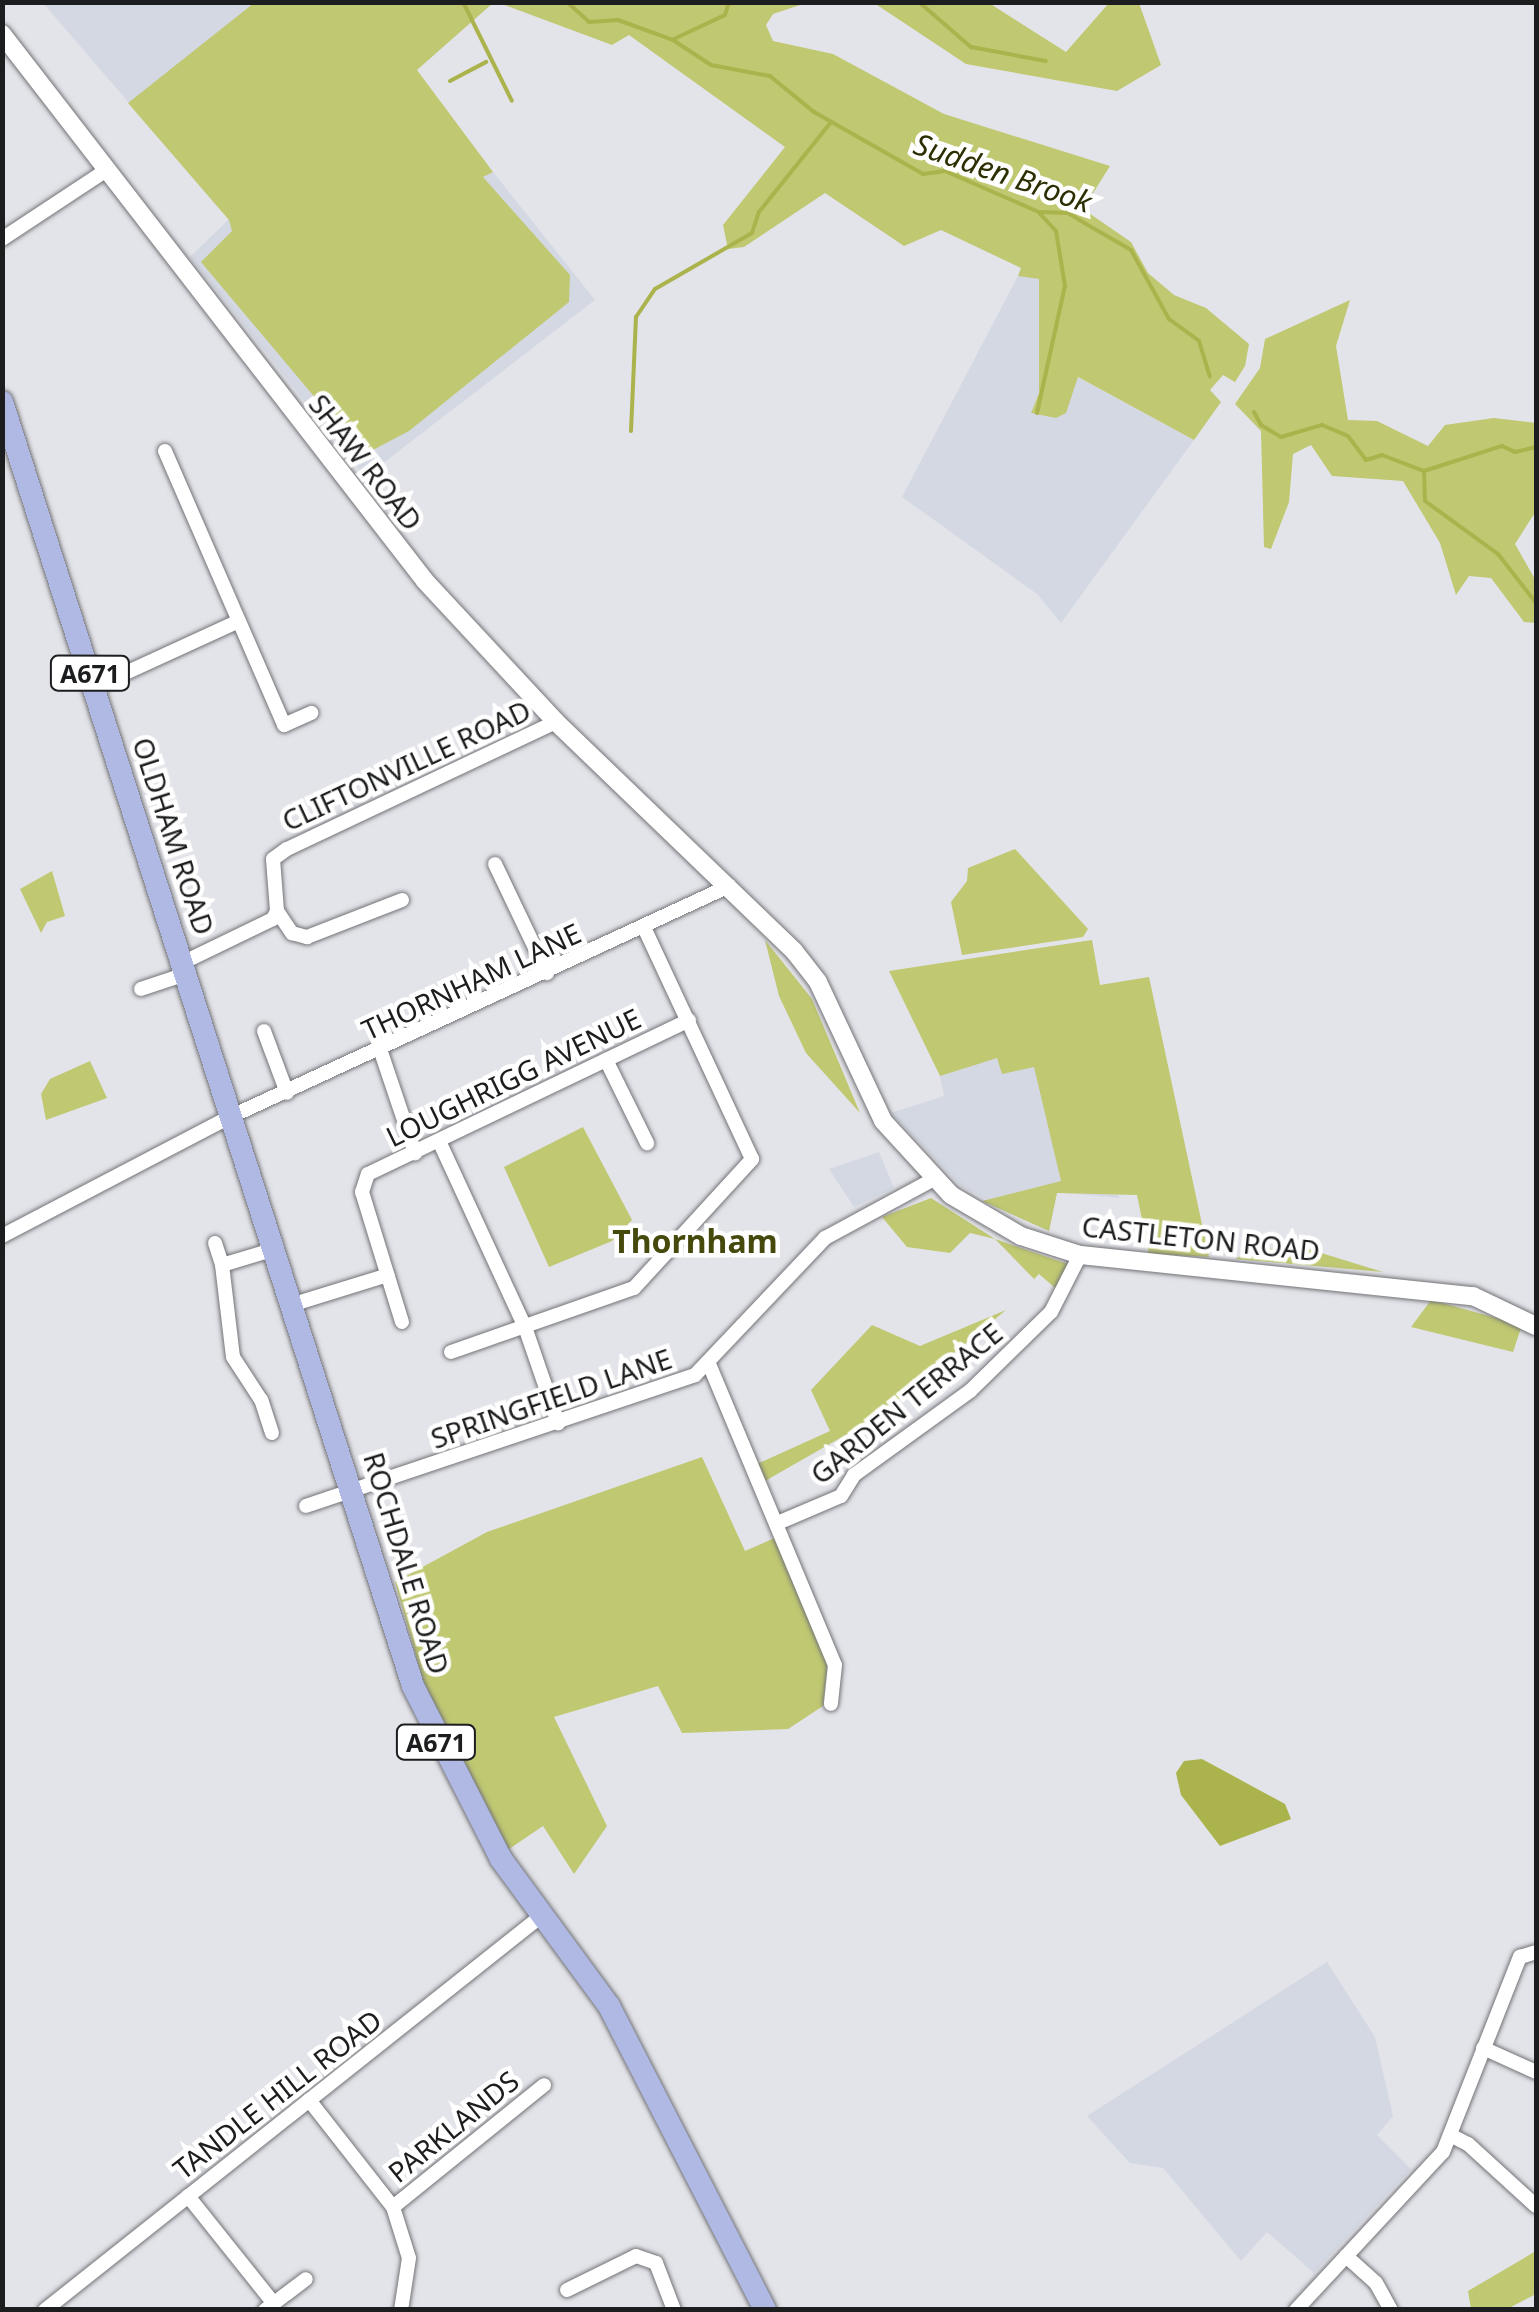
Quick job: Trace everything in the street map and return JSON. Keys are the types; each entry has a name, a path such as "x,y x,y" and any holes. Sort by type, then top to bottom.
{"main road":[{"name":"OLDHAM ROAD","path":"2,402 232,1116"},
{"name":"ROCHDALE ROAD","path":"232,1116 431,1731 540,1917 609,2006 761,2307"}],"street":[{"name":"SHAW ROAD","path":"2,34 425,580 556,722 729,886"},
{"path":"2,239 105,171"},
{"path":"165,451 284,726 311,713"},
{"path":"95,687 238,620"},
{"name":"CLIFTONVILLE ROAD","path":"277,911 272,859 556,722"},
{"path":"517,868 497,870 547,973"},
{"name":"THORNHAM LANE","path":"2,1236 232,1116 381,1052 729,886"},
{"name":"CASTLETON ROAD","path":"729,886 818,982 877,1110 934,1179 982,1216 1080,1255 1459,1294 1500,1304 1536,1326"},
{"path":"140,989 272,919 277,911 292,933 306,937 402,900"},
{"path":"452,1352 647,1280 752,1159 644,927"},
{"name":"LOUGHRIGG AVENUE","path":"388,1275 362,1183 415,1152 690,1020"},
{"path":"264,1031 287,1093"},
{"path":"381,1052 415,1152"},
{"path":"606,1060 646,1142"},
{"path":"440,1140 525,1326 558,1424"},
{"name":"SPRINGFIELD LANE","path":"306,1506 558,1424 710,1364 825,1238 934,1179"},
{"path":"215,1244 222,1265 233,1357 261,1400 272,1433"},
{"path":"222,1265 275,1249"},
{"name":"GARDEN TERRACE","path":"780,1522 841,1496 854,1474 970,1392 1051,1312 1080,1255"},
{"path":"294,1304 388,1275 402,1322"},
{"path":"710,1364 780,1522 836,1666 831,1704"},
{"name":"TANDLE HILL ROAD","path":"45,2310 540,1917"},
{"path":"1296,2310 1443,2152 1520,1957 1536,1952"},
{"path":"1483,2048 1536,2072"},
{"name":"PARKLANDS","path":"393,2206 544,2085"},
{"path":"309,2100 393,2206 409,2258 401,2310"},
{"path":"1450,2136 1468,2144 1536,2206"},
{"path":"188,2196 268,2305 306,2278"},
{"path":"567,2290 636,2256 656,2263 674,2310"},
{"path":"1346,2256 1376,2283 1391,2310"}],"shaded area":[{"path":"43,3 312,3 482,176 493,172 595,300 365,477 190,257 229,219"},
{"path":"254,3 493,3 417,70 493,172 483,177 570,275 569,302 409,431 369,452 354,444 201,262 232,231 229,220 128,103"},
{"path":"499,3 806,3 773,14 766,25 773,41 833,54 944,114 1110,166 1083,209 1131,242 1148,273 1174,295 1206,308 1249,344 1245,366 1235,382 1223,375 1210,390 1221,402 1194,440 1078,377 1066,413 1056,418 1031,413 1039,393 1039,279 1018,276 1021,268 941,230 904,246 825,193 744,247 728,249 723,225 785,147 629,35 612,45"},
{"path":"874,3 989,3 1066,52 1109,3 1139,3 1161,65 1117,91 966,64"},
{"path":"1030,274 1039,279 1039,393 1031,412 1077,377 1194,440 1061,623 1037,594 902,497 1018,276"},
{"path":"1350,300 1336,346 1348,420 1377,421 1428,446 1445,425 1494,418 1536,423 1536,511 1515,544 1536,581 1536,623 1524,622 1491,578 1469,576 1456,595 1440,543 1403,481 1332,476 1311,445 1293,454 1289,502 1271,549 1264,547 1261,431 1235,404 1260,368 1265,339"},
{"path":"1015,849 1088,929 1083,937 962,955 951,902 967,881 968,868"},
{"path":"52,871 65,916 47,922 41,933 20,889"},
{"path":"765,940 812,999 860,1113 806,1053 779,996"},
{"path":"1092,940 1119,1198 1057,1192 1049,1231 961,1186 891,1113 944,1096 940,1076 997,1057"},
{"path":"1092,940 1100,985 1149,977 1209,1257 1149,1254 1137,1195 1057,1193 1049,1231 982,1201 1061,1181 1034,1067 1002,1074 997,1058 940,1076 889,971"},
{"path":"90,1061 107,1098 46,1120 41,1094 50,1079"},
{"path":"583,1127 632,1220 612,1241 549,1267 504,1167"},
{"path":"879,1152 894,1188 854,1207 829,1169"},
{"path":"931,1198 995,1239 970,1233 950,1253 907,1247 882,1217"},
{"path":"995,1239 1068,1264 1061,1293 1039,1274 1034,1279"},
{"path":"1305,1248 1383,1272 1235,1259 1256,1249"},
{"path":"1431,1300 1522,1325 1513,1352 1411,1327"},
{"path":"1006,1310 877,1417 765,1481 757,1464 830,1431 811,1390 872,1325 920,1346"},
{"path":"702,1457 745,1551 777,1537 828,1660 823,1706 788,1729 682,1733 658,1686 554,1717 607,1826 574,1874 543,1826 506,1851 429,1701 395,1582 487,1532"},
{"path":"1202,1759 1285,1804 1291,1819 1220,1846 1181,1795 1176,1773 1184,1761"},
{"path":"1327,1962 1375,2037 1393,2116 1377,2135 1411,2169 1314,2273 1267,2232 1241,2261 1163,2168 1130,2163 1087,2116"},
{"path":"1536,2251 1536,2294 1507,2309 1471,2309 1468,2291"}],"waterway":[{"path":"463,2 512,101"},
{"name":"Sudden Brook","path":"567,2 589,22 618,20 673,40 711,65 770,76 814,112 923,174 945,171 1039,212 1068,213 1131,250 1169,319 1199,341 1210,376"},
{"path":"674,39 725,15 729,2"},
{"path":"919,2 971,47 1046,61"},
{"path":"450,81 486,62"},
{"path":"631,431 636,317 655,289 752,233 759,212 831,122"},
{"path":"1037,413 1065,286 1056,231 1040,214"},
{"path":"1254,412 1261,425 1281,437 1322,425 1348,436 1366,460 1382,455 1424,471 1425,501 1498,554 1536,603"},
{"path":"1424,471 1502,446 1515,452 1536,447"}],"district":[{"name":"Thornham","path":"695,1241"}]}
